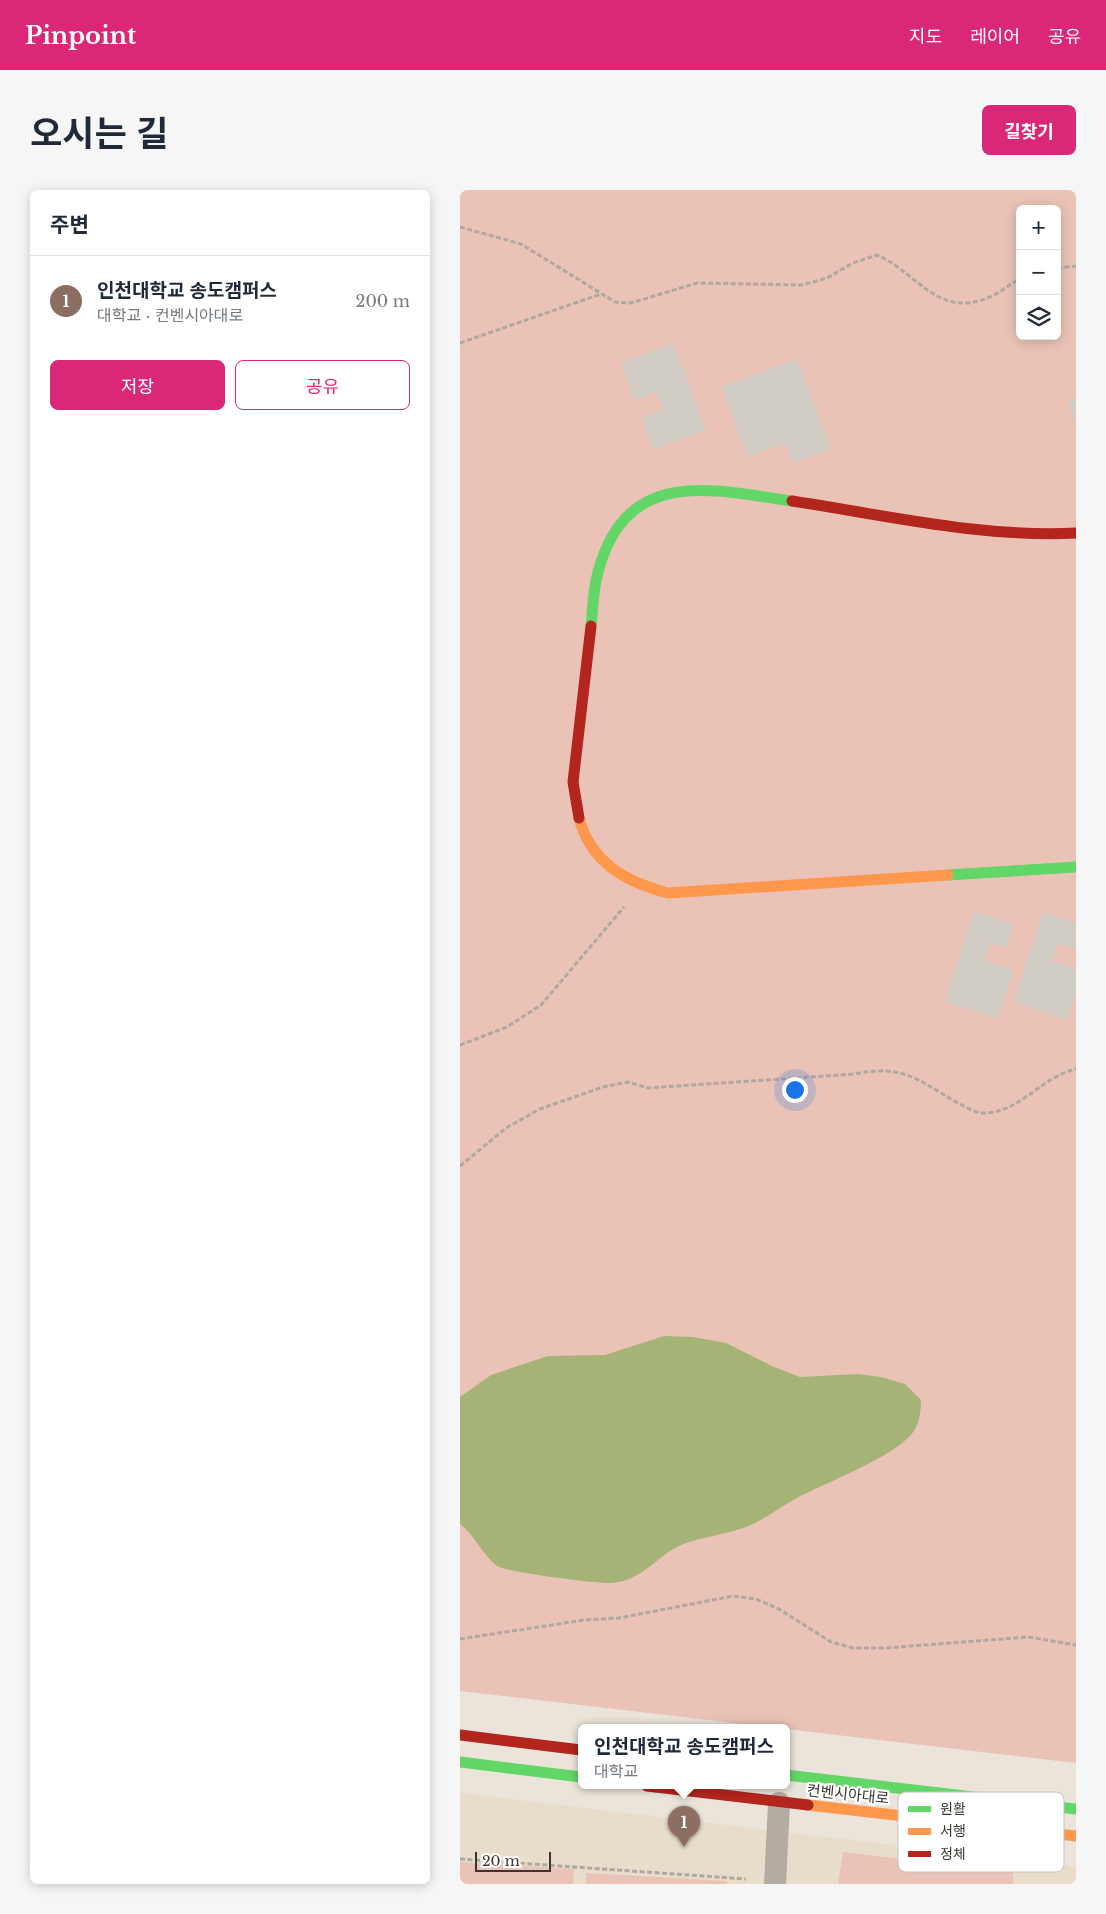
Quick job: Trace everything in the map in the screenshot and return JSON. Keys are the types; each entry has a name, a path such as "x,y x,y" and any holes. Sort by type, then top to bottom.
{"street":[{"path":"1076,533 1040,535 996,532 712,489 692,488 674,490 656,496 642,504 612,533 603,552 597,574 573,782 576,808 584,835 599,858 620,876 641,887 668,893 1076,867"},
{"path":"460,1736 578,1750"},
{"path":"460,1762 578,1777"},
{"name":"컨벤시아대로","path":"790,1775 931,1792"},
{"name":"컨벤시아대로","path":"671,1789 780,1803 898,1814"},
{"path":"775,1884 780,1803"}],"path":[{"path":"460,227 521,244 615,302 631,303 697,283 802,285 827,278 853,262 877,255 888,260 938,298 957,303 974,303 991,297 1016,281"},
{"path":"1061,268 1076,266"},
{"path":"460,343 601,294"},
{"path":"460,1045 507,1027 541,1005 641,887"},
{"path":"460,1166 506,1128 540,1109 604,1087 628,1082 648,1088 854,1074 878,1069 900,1072 917,1079 971,1110 984,1113 1007,1108 1055,1077 1076,1069"},
{"path":"460,1639 584,1620 619,1618 733,1596 756,1599 779,1609 831,1642 853,1648 886,1648 1028,1636 1076,1645"},
{"path":"460,1859 746,1879"}],"shaded area":[{"path":"460,190 1076,190 1076,1763 790,1730 790,1724 742,1724 460,1691"},
{"path":"664,1336 693,1337 726,1343 772,1366 800,1377 858,1374 881,1377 905,1384 921,1400 918,1422 907,1439 894,1449 861,1468 795,1499 750,1525 681,1545 664,1555 641,1573 623,1581 604,1583 572,1580 497,1566 460,1524 460,1397 491,1375 548,1356 605,1355"},
{"path":"460,1793 898,1846 898,1872 1064,1872 1064,1866 1076,1867 1076,1884 460,1884"},
{"path":"843,1852 898,1858 898,1872 1013,1872 1013,1884 838,1884"},
{"path":"460,1862 574,1869 573,1884 460,1884"},
{"path":"586,1873 727,1881 727,1884 586,1884"}],"building":[{"path":"673,343 706,430 653,450 641,418 663,410 656,392 635,400 621,363"},
{"path":"797,359 831,449 793,463 785,444 748,457 721,387"},
{"path":"1076,398 1076,422 1067,402"},
{"path":"974,911 1014,924 1006,948 990,942 984,960 1014,970 998,1019 945,1001"},
{"path":"1043,912 1076,923 1075,949 1058,943 1052,961 1076,969 1076,992 1067,1020 1013,1002"}],"traffic: fast":[{"path":"591,626 596,578 611,538 628,515 650,500 674,493 702,491 731,492 792,501"},
{"path":"948,875 1076,867"},
{"path":"460,1762 578,1777"},
{"path":"790,1775 931,1792"},
{"path":"1064,1808 1076,1809"}],"traffic: slow":[{"path":"579,818 585,834 601,859 612,868 638,883 668,893 948,875"},
{"path":"808,1805 898,1815"},
{"path":"1064,1835 1076,1836"}],"traffic: jam":[{"path":"792,501 969,529 1041,534 1076,533"},
{"path":"579,818 573,782 591,626"},
{"path":"460,1735 578,1750"},
{"path":"672,1789 808,1805"}],"place":[{"name":"인천대학교 송도캠퍼스","path":"684,1847"}]}
